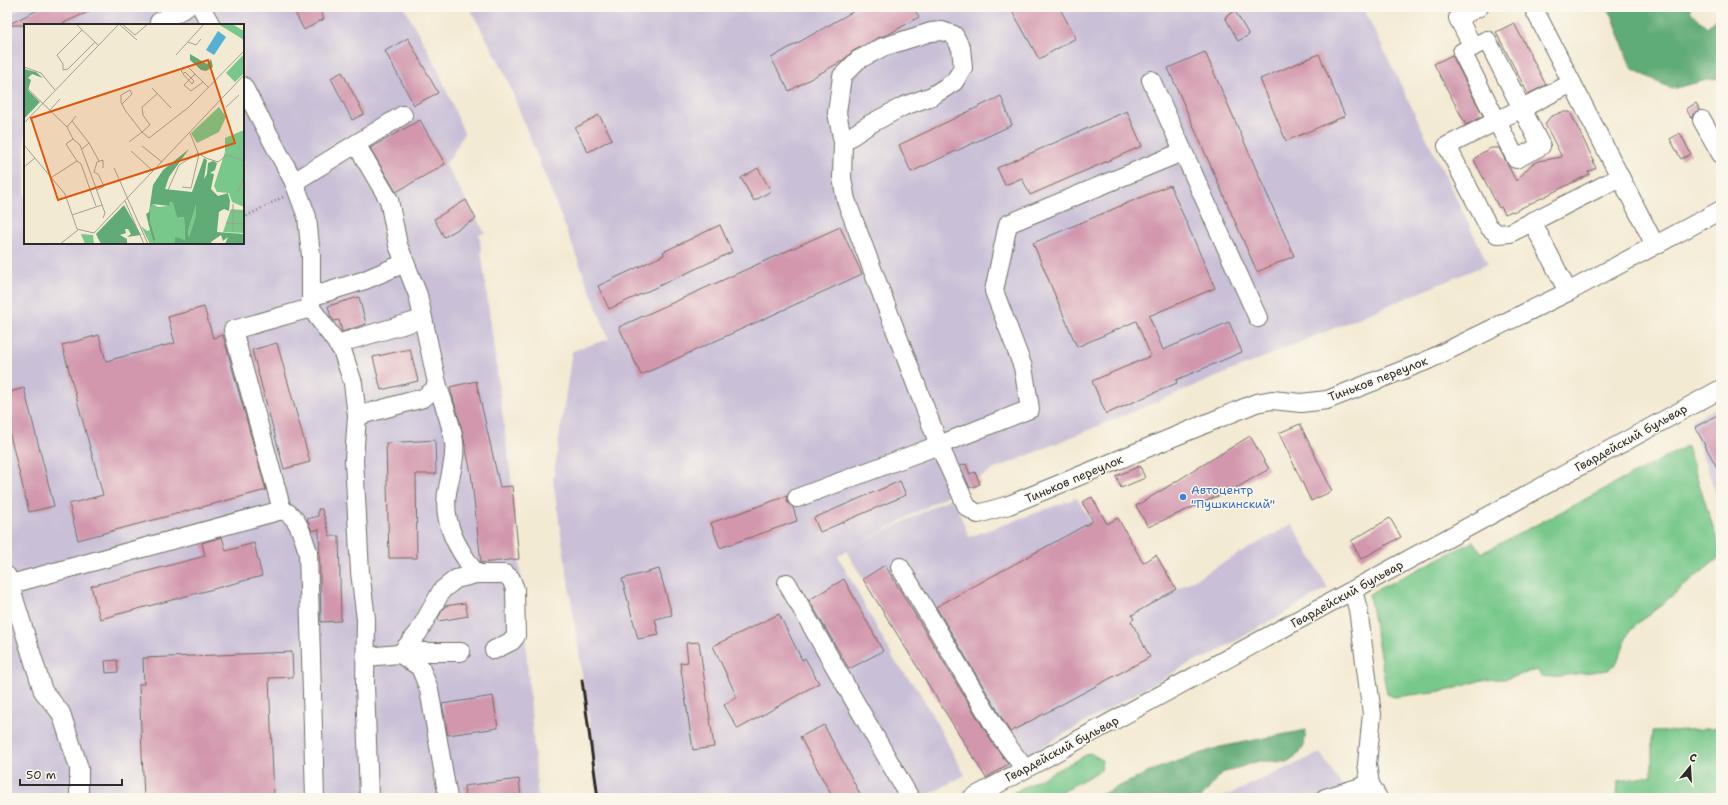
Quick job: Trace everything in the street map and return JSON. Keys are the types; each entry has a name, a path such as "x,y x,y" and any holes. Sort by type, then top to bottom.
{"street":[{"path":"159,22 187,7"},
{"path":"201,7 210,24"},
{"path":"1473,47 1458,18 1479,7"},
{"path":"1533,7 1655,245"},
{"name":"Тиньков переулок","path":"843,142 870,124 904,106 932,96 954,82 963,68 961,48 954,35 942,31 932,32 883,47 858,60 842,76 837,113 843,142 842,178 846,200 939,445 967,507 978,514 1009,505 1256,403 1272,400 1302,403 1327,400 1426,361 1568,292 1721,210"},
{"path":"1487,40 1522,108 1541,146 1516,158 1462,52 1487,40"},
{"path":"1151,80 1182,152 1258,318"},
{"path":"1572,83 1447,146 1488,226 1497,234 1503,235 1532,222 1620,177"},
{"path":"244,88 296,186 307,217 311,256 312,303 342,350 354,383 357,416 354,460 360,572 366,619 368,798"},
{"path":"296,186 356,144 403,115"},
{"path":"1702,120 1721,154"},
{"path":"356,144 389,200 398,245 418,295 437,383 454,441 453,463 447,495 446,512 449,527 457,547 476,574"},
{"path":"797,498 1030,409 1023,366 994,291 1008,224 1182,152"},
{"path":"1532,222 1568,292"},
{"path":"282,510 233,330 312,303 405,263"},
{"path":"337,344 423,319"},
{"path":"357,416 424,398 434,390 437,383"},
{"name":"Гвардейский бульвар","path":"972,798 1721,389"},
{"path":"79,798 79,768 61,713 43,691 9,580 282,510 288,512 296,520 308,552 314,798"},
{"path":"900,567 1001,737 1025,769"},
{"path":"400,654 418,633 442,590 456,579 476,574 505,574 511,579 515,589 516,636 512,641 494,650"},
{"path":"787,583 910,798"},
{"path":"1325,798 1374,791 1367,764 1372,714 1358,609 1353,591"},
{"path":"366,657 421,652 461,652"},
{"path":"400,654 420,667 429,689 448,798"}],"path":[{"path":"244,217 296,186"}],"shaded area":[{"path":"23,7 404,7 437,67 464,133 453,154 445,164 485,233 479,234 512,486 538,798 7,798 7,15"},
{"path":"469,7 1363,7 1488,264 995,469 861,543 953,497 969,537 1077,498 1142,609 1292,524 1328,588 1206,658 1194,661 986,778 846,551 838,556 896,663 919,691 965,775 922,798 601,798 553,481 572,351 609,339 503,69"},
{"path":"1721,405 1721,509 1691,421"},
{"path":"1320,753 1350,798 1221,798"}],"green space":[{"path":"1607,7 1690,7 1691,12 1707,27 1721,14 1721,78 1711,79 1672,89 1631,68 1613,17"},
{"path":"1687,446 1721,556 1629,631 1617,663 1608,670 1543,678 1537,670 1504,679 1482,680 1450,690 1394,697 1387,694 1369,594 1474,541 1482,553"},
{"path":"1721,728 1721,798 1617,798 1618,781 1652,776 1652,732"},
{"path":"1306,730 1304,745 1300,753 1287,762 1259,761 1222,773 1201,798 1094,798 1158,768 1220,747"},
{"path":"1090,753 1102,760 1101,770 1050,798 1003,798"}],"building":[{"path":"44,7 99,7 61,24 7,25"},
{"path":"292,7 318,7 324,19 304,30"},
{"path":"861,7 913,7 919,17 889,34 853,51 842,61 789,91 771,58"},
{"path":"1010,7 1059,7 1076,38 1039,59"},
{"path":"1235,11 1249,35 1238,41 1225,17"},
{"path":"1514,23 1546,85 1528,94 1496,32"},
{"path":"408,38 438,93 414,105 385,51"},
{"path":"1205,52 1294,256 1257,272 1168,68"},
{"path":"1319,54 1345,116 1286,141 1260,79"},
{"path":"1452,55 1483,116 1466,125 1434,64"},
{"path":"342,72 364,114 352,120 331,78"},
{"path":"1001,96 1012,125 911,172 899,145"},
{"path":"1696,103 1700,110 1693,114 1692,119 1686,109"},
{"path":"1127,111 1142,146 1030,195 1022,178 1005,185 997,168"},
{"path":"1562,112 1570,112 1596,168 1588,172 1590,174 1513,212 1512,211 1505,214 1501,207 1499,208 1474,160 1480,154 1491,148 1499,148 1516,181 1532,164 1538,161 1562,157 1545,124 1550,117"},
{"path":"599,115 612,139 588,152 575,128"},
{"path":"420,120 445,164 396,192 370,148"},
{"path":"1680,133 1691,154 1681,159 1670,139"},
{"path":"758,168 771,191 754,201 741,178"},
{"path":"1170,185 1215,288 1149,316 1163,350 1229,322 1242,352 1176,380 1177,383 1106,414 1092,381 1151,356 1136,321 1077,347 1033,243"},
{"path":"466,200 476,219 444,237 434,219"},
{"path":"720,225 732,252 609,309 598,286 664,255 663,252"},
{"path":"840,227 862,274 641,375 619,327"},
{"path":"359,297 366,324 342,332 339,320 334,321 331,317 328,306"},
{"path":"204,307 213,338 223,335 266,490 78,540 69,504 103,495 62,345 99,335 106,361 175,343 168,317"},
{"path":"277,343 310,462 284,469 252,350"},
{"path":"410,349 418,381 381,390 373,357"},
{"path":"476,381 500,487 512,486 519,559 481,563 471,473 461,426 450,387"},
{"path":"24,388 54,506 29,512 7,423 7,393"},
{"path":"1721,413 1721,475 1695,427"},
{"path":"1300,424 1332,491 1311,501 1279,433"},
{"name":"Автоцентр \"Пушкинский\"","path":"1250,436 1269,469 1236,488 1148,527 1136,506"},
{"path":"435,440 436,474 416,474 417,558 389,558 386,443"},
{"path":"966,464 970,474 975,472 980,484 970,488 960,466"},
{"path":"1140,466 1145,478 1121,488 1116,476"},
{"path":"900,481 906,495 820,532 814,518"},
{"path":"787,496 787,502 793,507 797,521 720,548 711,523"},
{"path":"1092,497 1107,524 1118,518 1143,563 1156,555 1176,589 1132,615 1134,619 1131,621 1150,657 1010,732 936,607 1093,521 1082,502"},
{"path":"318,509 322,509 330,536 339,536 341,621 321,622 319,529 312,531 307,519 318,516"},
{"path":"1390,518 1401,537 1361,559 1351,541"},
{"path":"222,537 226,551 254,543 262,576 100,619 91,586 205,556 202,543"},
{"path":"885,565 992,742 1008,764 986,778 863,579"},
{"path":"659,569 672,615 655,619 659,635 638,639 622,579"},
{"path":"844,579 883,651 849,669 809,600"},
{"path":"465,603 468,616 439,621 438,618 445,606"},
{"path":"779,614 802,660 805,658 819,683 738,729 724,705 737,697 713,646"},
{"path":"699,642 714,747 693,750 680,663 688,662 686,643"},
{"path":"292,652 293,677 269,678 274,798 144,798 139,684 144,684 143,658"},
{"path":"117,660 118,672 106,673 105,661"},
{"path":"493,696 498,728 448,735 442,704"},
{"path":"824,725 862,798 833,798 800,737"},
{"path":"519,779 521,798 465,798 464,786"}],"railway":[{"path":"582,680 598,798"}],"place":[{"name":"Автоцентр \"Пушкинский\"","path":"1183,497"}]}
